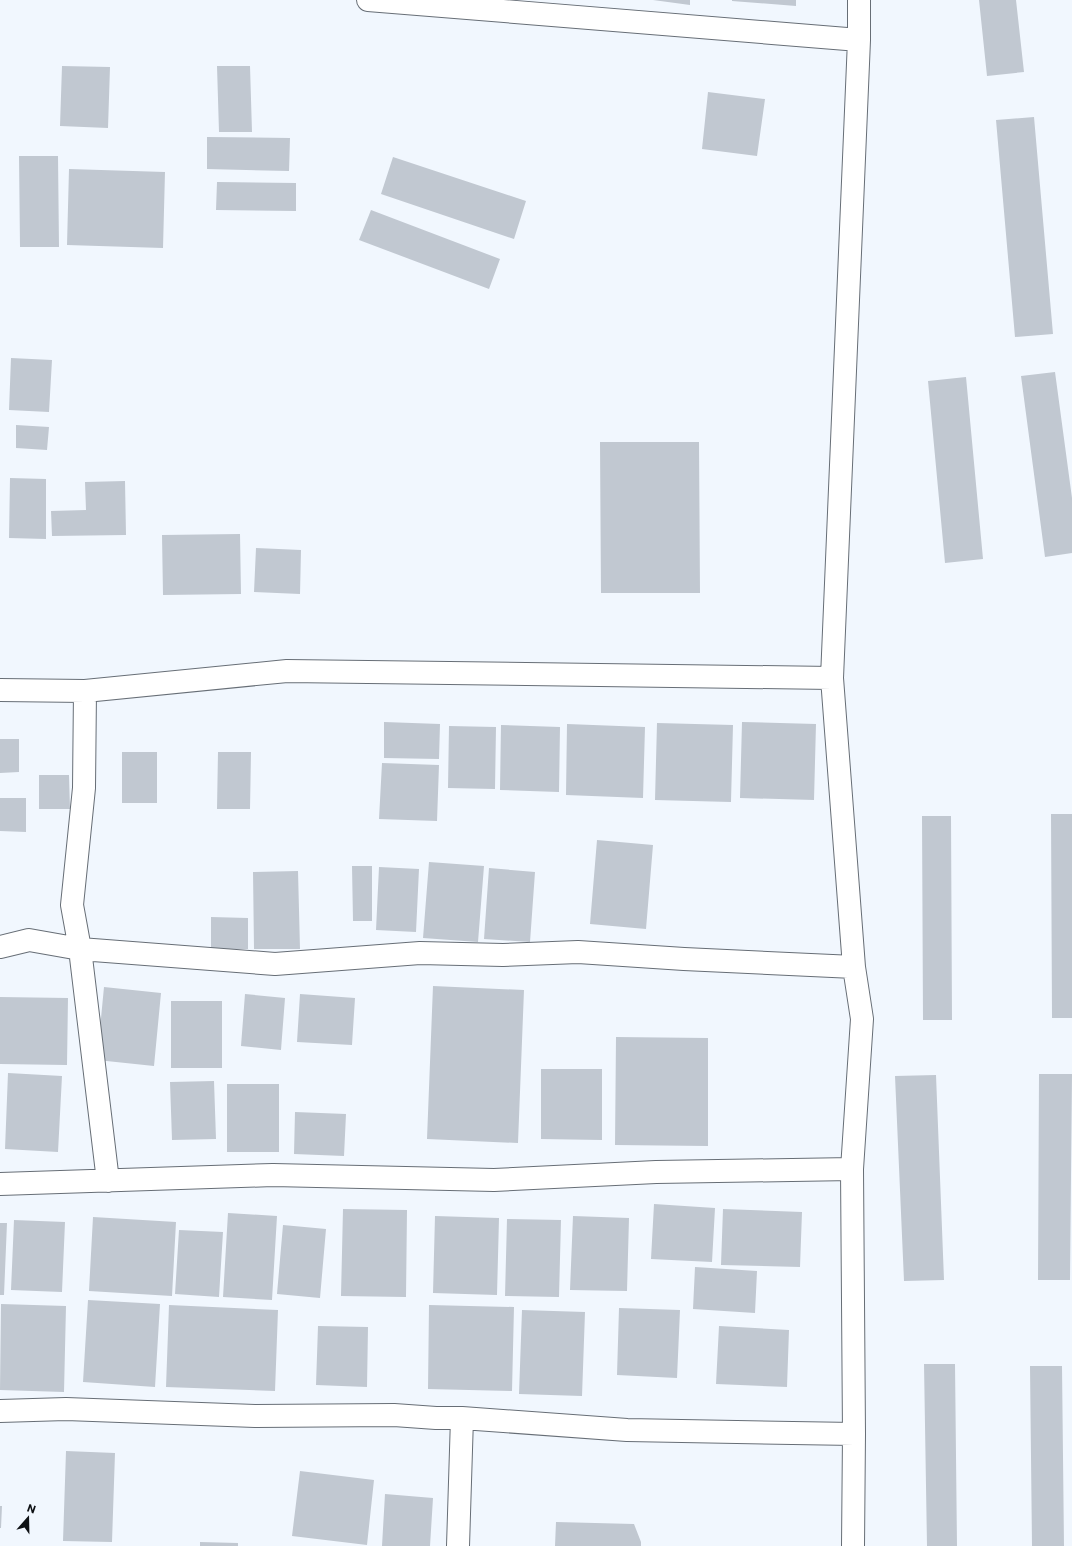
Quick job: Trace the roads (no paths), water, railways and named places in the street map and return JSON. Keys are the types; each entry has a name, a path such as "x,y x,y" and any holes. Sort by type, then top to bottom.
{"street":[{"path":"368,0 453,3 859,40"},
{"path":"853,1546 854,1434 852,1169 862,1019 854,967 832,678 859,40 859,0"},
{"path":"0,690 85,691 287,671 832,678"},
{"path":"85,691 84,788 72,905 80,949 108,1181"},
{"path":"0,947 29,940 80,949 275,964 420,953 503,955 578,952 684,959 854,967"},
{"path":"0,1184 273,1175 494,1180 656,1172 852,1169"},
{"path":"0,1411 66,1409 255,1416 394,1415 462,1418 627,1430 854,1434"},
{"path":"458,1546 462,1418"}]}
